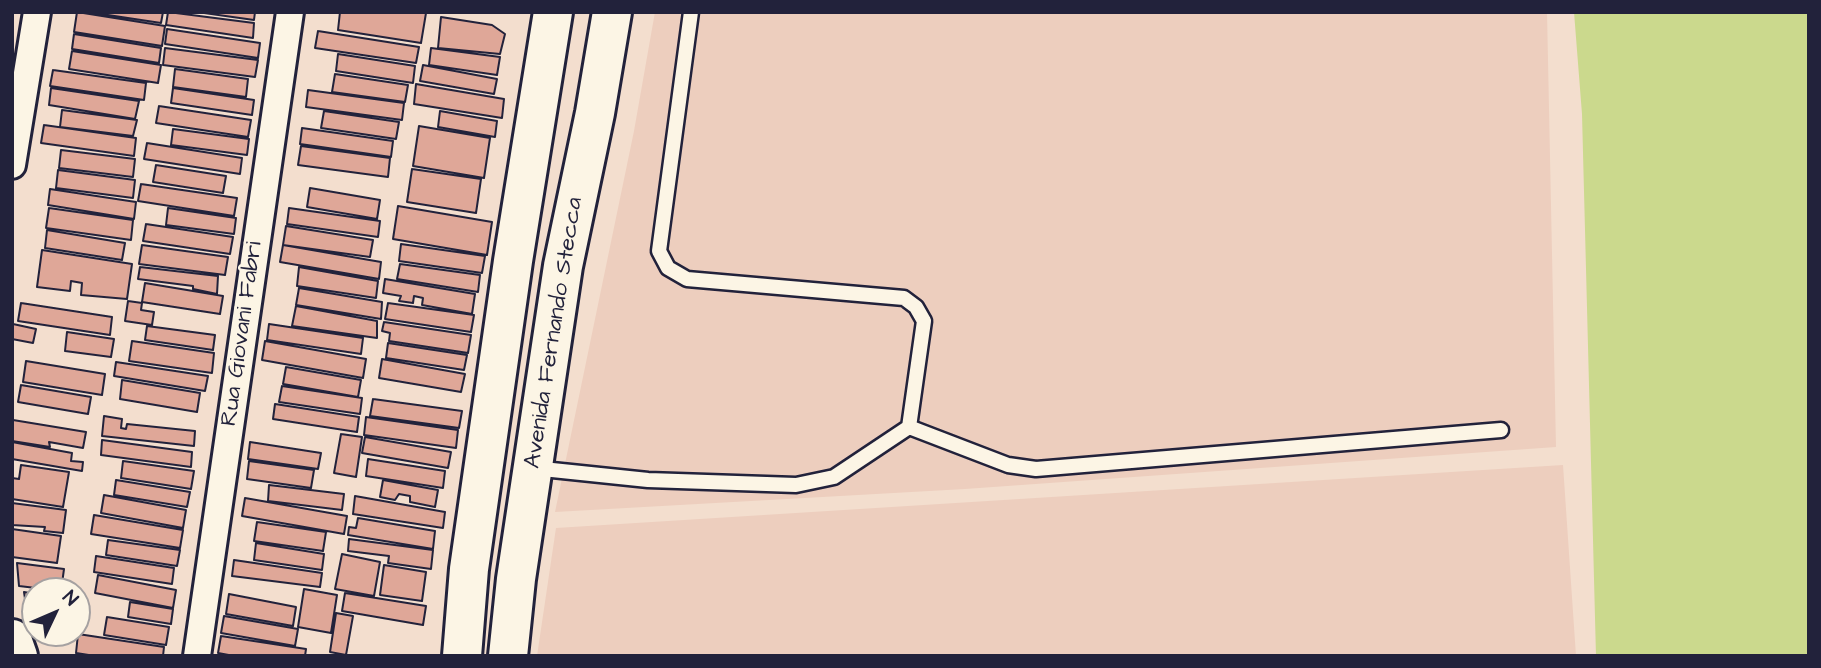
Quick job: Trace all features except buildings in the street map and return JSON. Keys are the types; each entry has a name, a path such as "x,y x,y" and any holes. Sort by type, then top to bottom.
{"main road":[{"path":"462,656 469,569 513,261 553,12"},
{"path":"583,12 595,19 599,32 595,113"},
{"name":"Avenida Fernando Stecca","path":"508,656 516,579 563,265 595,113 612,12"},
{"path":"12,639 18,656"}],"street":[{"path":"12,165 37,12"},
{"name":"Rua Giovani Fabri","path":"197,656 290,12"}],"lane":[{"path":"532,468 648,480 796,485 834,477 909,426 924,321 916,307 904,298 687,279 668,268 659,251 691,12"},
{"path":"909,426 1008,465 1037,469 1502,430"}],"shaded area":[{"path":"655,12 1547,12 1556,447 965,489 555,512 634,131"},
{"path":"1563,465 1576,656 537,656 556,528"}],"green space":[{"path":"1574,12 1809,12 1809,656 1596,656 1582,114"}]}
